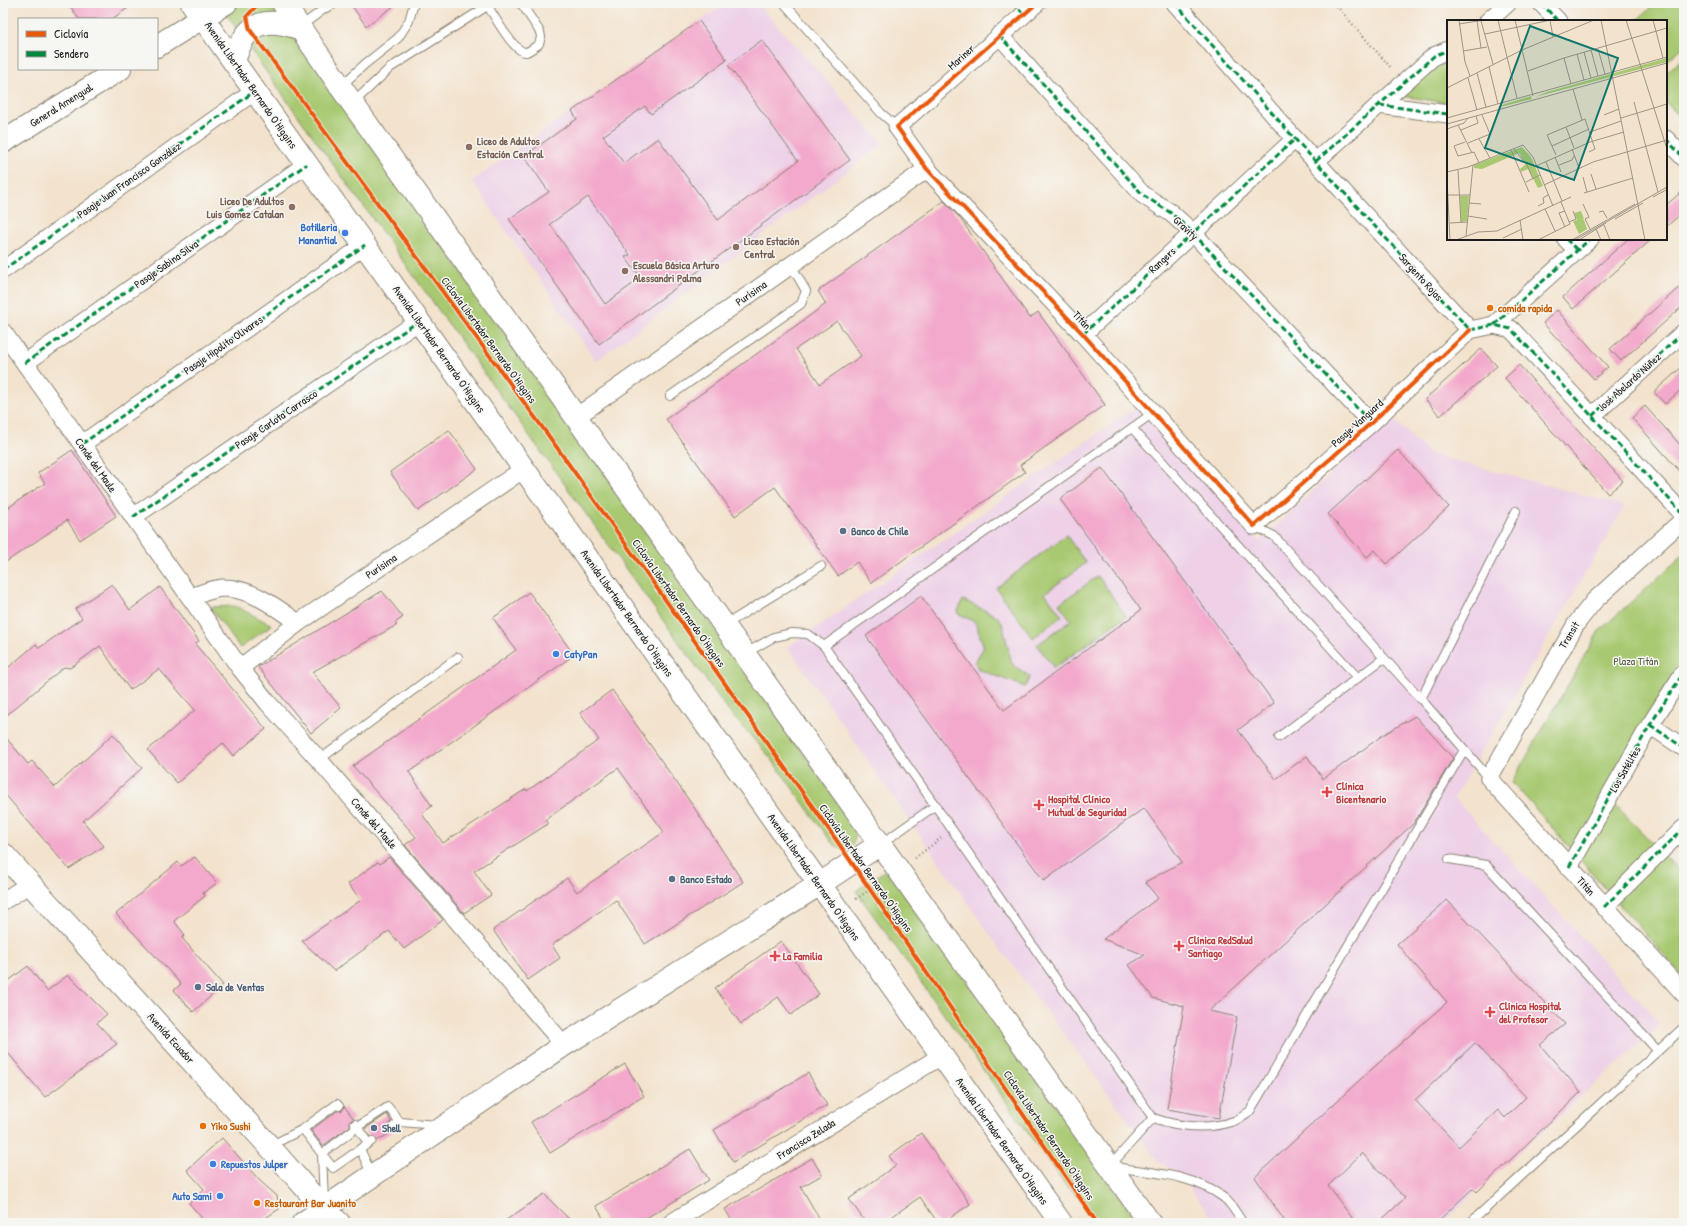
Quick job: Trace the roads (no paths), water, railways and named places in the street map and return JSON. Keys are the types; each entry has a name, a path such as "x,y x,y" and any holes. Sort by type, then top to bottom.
{"main road":[{"path":"158,45 197,10 226,3"},
{"path":"283,3 346,95 1150,1223"},
{"name":"Avenida Libertador Bernardo O'Higgins","path":"197,10 1061,1223"},
{"path":"234,62 242,38 254,27 265,23 276,22 299,28"},
{"name":"General Amengual","path":"3,142 118,70"},
{"path":"303,1223 331,1216 372,1176 564,1045 820,884 880,844"},
{"name":"Avenida Ecuador","path":"3,854 331,1216"}],"street":[{"name":"Mariner","path":"897,126 999,35 1018,9 1037,3"},
{"name":"Sargento Rojas","path":"1175,3 1295,138 1470,330"},
{"path":"1489,20 1508,3"},
{"path":"1541,3 1557,20"},
{"name":"Gravity","path":"999,35 1143,195 1170,213 1192,232 1371,423"},
{"path":"1316,161 1434,56 1447,50"},
{"name":"Pasaje Juan Francisco González","path":"3,270 255,91"},
{"path":"1379,105 1447,114"},
{"name":"Titán","path":"897,126 927,168 1083,334 1254,526"},
{"name":"Rangers","path":"1083,334 1295,138"},
{"path":"1667,140 1684,158"},
{"name":"Pasaje Sabina Silva","path":"25,364 307,164"},
{"name":"Purísima","path":"576,417 927,168"},
{"path":"1494,325 1572,245 1587,240"},
{"name":"Pasaje Hipolito Olivares","path":"82,444 365,245"},
{"name":"Pasaje Carlota Carrasco","path":"133,517 419,321"},
{"path":"1470,330 1494,325 1511,329 1684,515"},
{"name":"Pasaje Vanguard","path":"1254,526 1371,423 1470,330"},
{"name":"Conde del Maule","path":"3,332 240,668 268,703 319,760 564,1045"},
{"name":"José Abelardo Núñez","path":"1592,416 1684,332"},
{"name":"Purísima","path":"240,668 298,623 524,469"},
{"name":"Transit","path":"1489,778 1576,624 1594,601 1684,519"},
{"path":"190,597 210,590 222,588 236,590 270,604 298,623"},
{"name":"Los Satélites","path":"1569,867 1650,725 1684,672"},
{"path":"1650,725 1684,748"},
{"name":"Titán","path":"1489,778 1684,994"},
{"path":"1604,906 1684,828"},
{"path":"3,901 30,884"},
{"name":"Francisco Zelada","path":"671,1223 942,1056"}],"lane":[{"path":"299,28 324,9 336,3"},
{"path":"346,95 365,64 398,38 409,21 414,3"},
{"path":"346,95 489,4 514,45 521,51 527,52 539,44 541,36 523,6 519,3"},
{"path":"784,3 881,113 897,126"},
{"path":"670,396 801,304 806,291 791,265"},
{"path":"824,646 1153,413"},
{"path":"1132,428 1358,678"},
{"path":"1421,699 1516,511"},
{"path":"1254,526 1274,536 1421,699 1489,778"},
{"path":"724,625 821,566"},
{"path":"745,654 774,637 792,633 808,634 824,646 1153,1118 1173,1125 1211,1126 1235,1120 1250,1111 1464,750"},
{"path":"319,760 458,657"},
{"path":"1279,737 1384,658"},
{"path":"880,844 936,805"},
{"path":"1449,859 1486,865 1658,1051"},
{"path":"1470,1223 1684,1027"},
{"path":"269,1146 303,1129 337,1104 339,1106"},
{"path":"322,1154 356,1126 388,1107 397,1124 445,1126"},
{"path":"1110,1166 1153,1118"},
{"path":"303,1129 333,1168 370,1142 356,1126"},
{"path":"360,1149 372,1176"},
{"path":"322,1154 331,1216"},
{"path":"1110,1166 1181,1177 1225,1199 1243,1223"}],"place":[{"name":"Liceo de Adultos Estación Central","path":"469,147"},
{"name":"Liceo De Adultos Luis Gomez Catalan","path":"292,207"},
{"name":"Botilleria Manantial","path":"345,233"},
{"name":"Liceo Estación Central","path":"736,247"},
{"name":"Escuela Básica Arturo Alessandri Palma","path":"625,271"},
{"name":"comida rapida","path":"1490,308"},
{"name":"Banco de Chile","path":"843,531"},
{"name":"CatyPan","path":"556,654"},
{"name":"Clínica Bicentenario","path":"1327,792"},
{"name":"Hospital Clínico Mutual de Seguridad","path":"1039,805"},
{"name":"Banco Estado","path":"672,879"},
{"name":"Clínica RedSalud Santiago","path":"1179,946"},
{"name":"La Familia","path":"775,956"},
{"name":"Sala de Ventas","path":"198,987"},
{"name":"Clínica Hospital del Profesor","path":"1490,1012"},
{"name":"Yiko Sushi","path":"203,1126"},
{"name":"Shell","path":"374,1128"},
{"name":"Repuestos Julper","path":"213,1164"},
{"name":"Auto Sami","path":"220,1196"},
{"name":"Restaurant Bar Juanito","path":"257,1203"}],"park label":[{"name":"Plaza Titán","path":"1636,661"}]}
